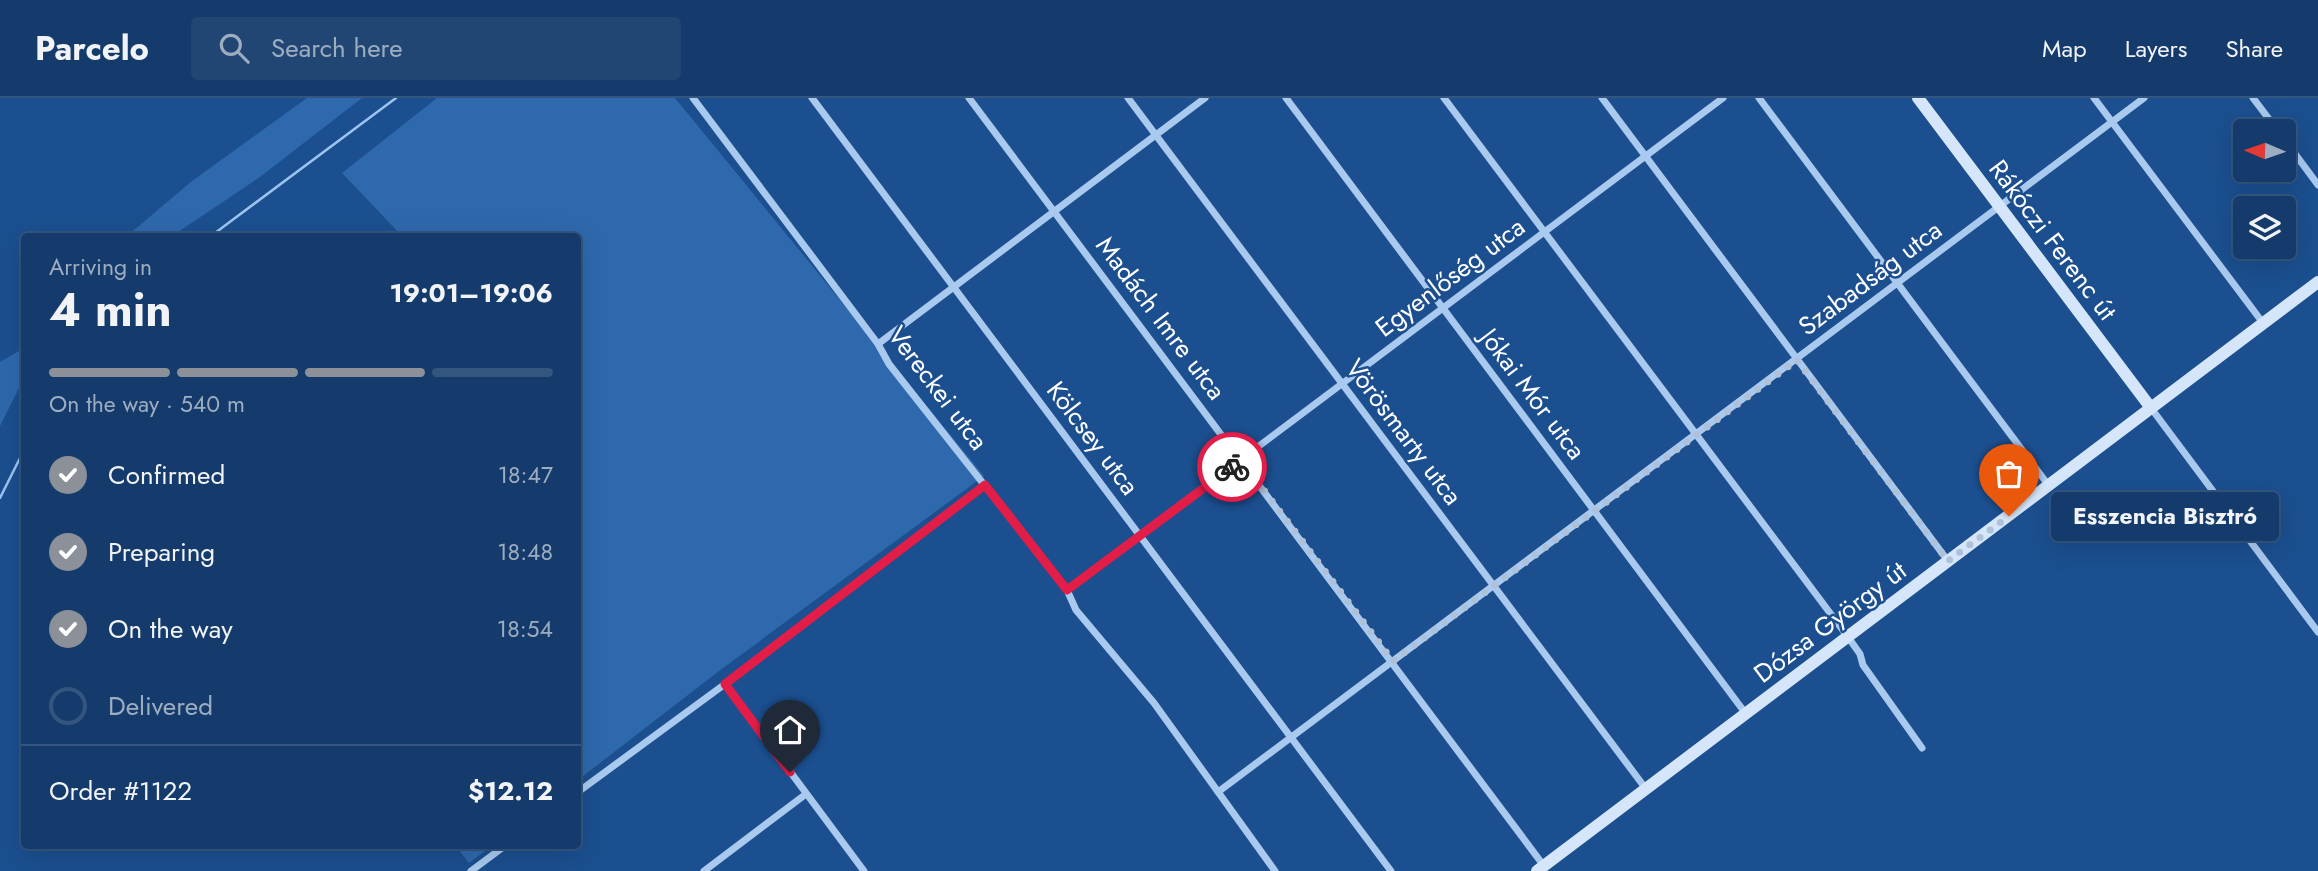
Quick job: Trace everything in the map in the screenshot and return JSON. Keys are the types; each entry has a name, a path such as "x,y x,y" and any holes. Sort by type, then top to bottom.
{"street":[{"name":"Vereckei utca","path":"693,98 878,344 889,364 1067,590 1076,610 1146,693 1275,871"},
{"name":"Kölcsey utca","path":"812,98 1391,871"},
{"name":"Madách Imre utca","path":"970,98 1545,868"},
{"name":"Vörösmarty utca","path":"1128,98 1646,789"},
{"path":"878,344 1205,98"},
{"name":"Jókai Mór utca","path":"1286,98 1746,714"},
{"path":"1444,98 1848,637 1860,654 1863,665 1922,748"},
{"path":"1602,98 1948,561"},
{"name":"Egyenlőség utca","path":"1067,590 1723,98"},
{"path":"1759,98 2049,485"},
{"name":"Rákóczi Ferenc út","path":"1918,98 2151,408"},
{"path":"2094,98 2263,323"},
{"name":"Szabadság utca","path":"1218,792 2144,98"},
{"path":"2253,98 2269,119"},
{"path":"2296,155 2318,185"},
{"name":"Dózsa György út","path":"1545,868 2318,282"},
{"path":"2151,408 2318,632"},
{"path":"581,790 725,684 985,485"},
{"path":"725,684 864,871"},
{"path":"704,871 806,794"},
{"path":"471,871 481,868 502,849"}],"shaded area":[{"path":"307,98 362,98 260,177 176,233 131,233 192,181"},
{"path":"437,98 675,98 984,476 719,671 581,778 581,233 399,233 342,173"},
{"path":"21,350 21,384 0,426 0,362"},
{"path":"458,849 488,849 469,863"}],"waterway":[{"path":"215,233 396,98"},
{"path":"0,498 21,456"}],"way so far":[{"path":"1232,467 1241,460 1393,661 1797,360 1948,561 2009,516"}],"place":[{"name":"Esszencia Bisztró","path":"2009,516"}],"route":[{"path":"790,772 725,684 985,485 1067,590 1232,467"}]}
